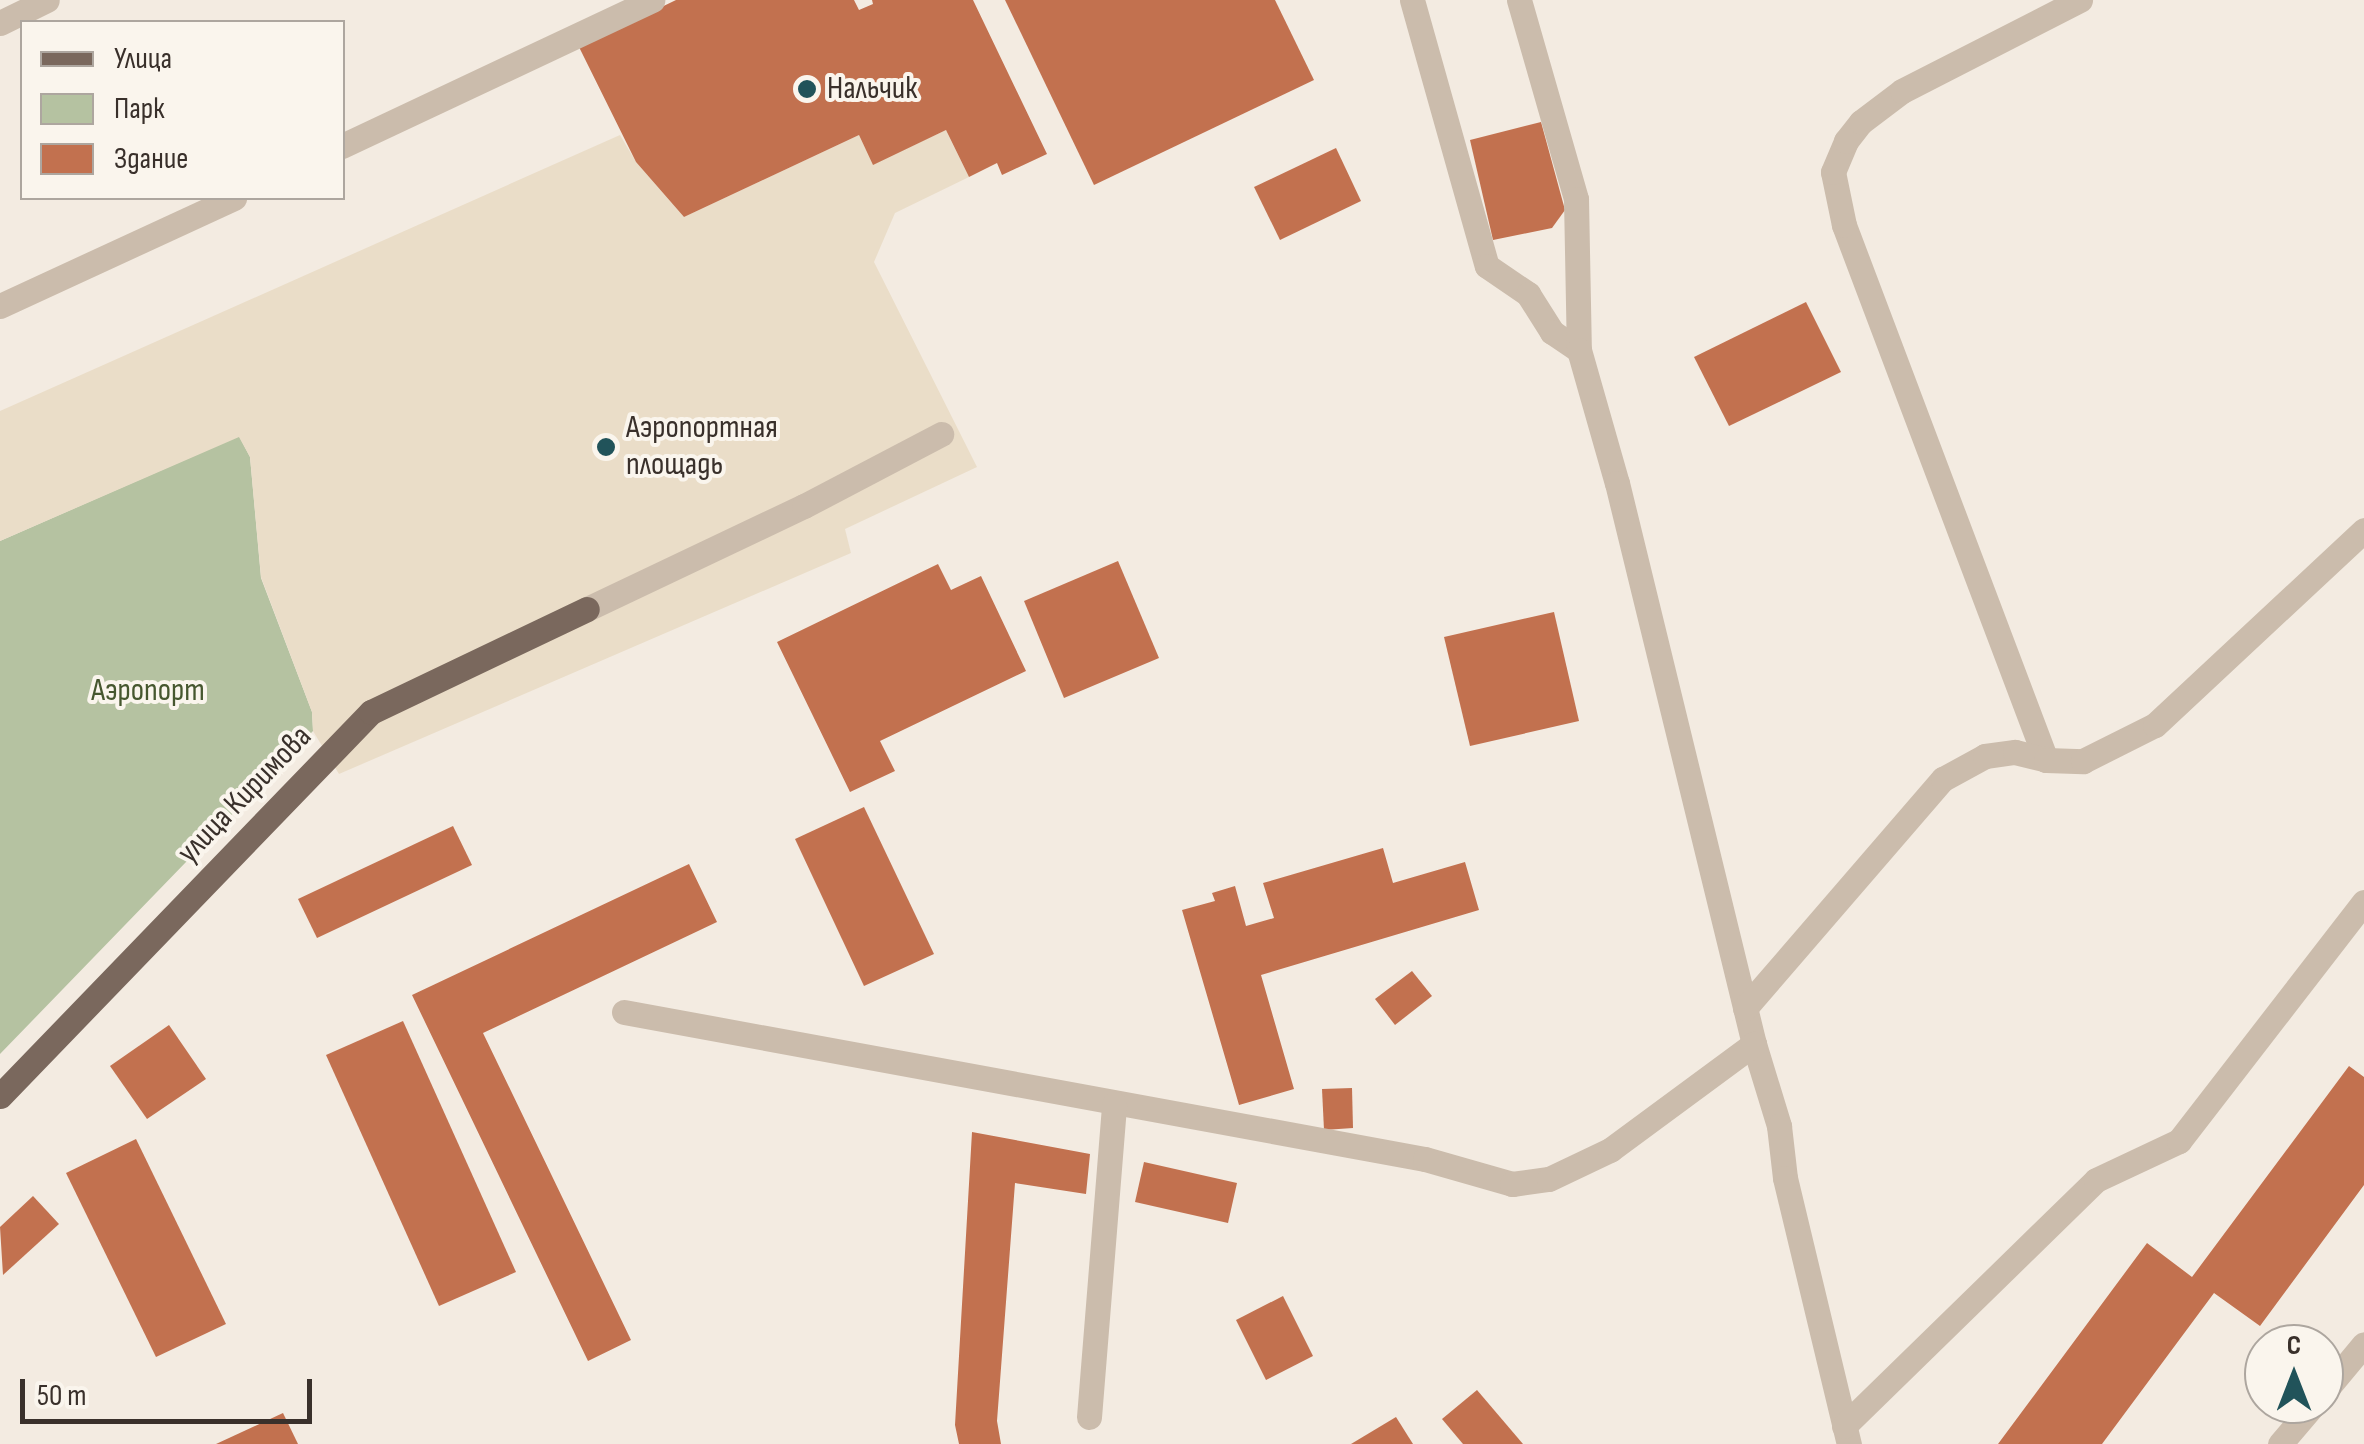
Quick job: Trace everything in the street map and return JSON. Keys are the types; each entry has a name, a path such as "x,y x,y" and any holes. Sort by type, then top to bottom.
{"main road":[{"name":"улица Киримова","path":"0,1096 371,712 587,609"}],"lane":[{"path":"345,145 652,0"},
{"path":"1412,0 1487,266 1528,294 1552,332 1580,350"},
{"path":"1519,0 1576,198 1580,350 1622,502 1754,1044 1780,1126 1785,1178 1847,1435"},
{"path":"2046,760 1844,225 1834,172 1854,132 1902,91 2080,0"},
{"path":"0,23 42,1"},
{"path":"0,306 230,200"},
{"path":"587,609 804,506 941,434"},
{"path":"1745,1008 1943,779 1984,756 2016,752 2046,760 2083,761 2155,725 2364,530"},
{"path":"1847,1435 2096,1180 2179,1141 2364,902"},
{"path":"624,1012 1424,1159 1512,1184 1549,1179 1610,1150 1754,1044"},
{"path":"1088,1417 1114,1104"},
{"path":"2344,1368 2364,1344"},
{"path":"2280,1444 2297,1424"}],"green space":[{"name":"Аэропорт","path":"239,436 250,457 261,578 312,712 313,731 0,1054 0,541"}],"shaded area":[{"name":"Аэропортная площадь","path":"946,130 969,177 895,213 874,262 977,467 845,529 851,553 339,774 313,731 312,712 261,577 250,457 239,437 0,541 0,411 620,135 636,162 684,217 859,135 873,164"}],"building":[{"name":"Нальчик","path":"676,0 854,0 859,10 873,4 872,0 973,0 1047,154 1002,175 997,163 969,177 946,130 873,165 859,135 684,217 636,162 579,47"},
{"path":"1005,0 1275,0 1314,80 1094,185"},
{"path":"1541,122 1565,210 1552,228 1493,240 1470,140"},
{"path":"1336,148 1361,201 1280,240 1254,187"},
{"path":"1806,302 1841,372 1729,426 1694,357"},
{"path":"1118,561 1159,658 1064,698 1024,601"},
{"path":"938,564 951,590 981,576 1026,671 880,741 895,771 850,792 777,642"},
{"path":"1554,612 1579,721 1470,746 1444,637"},
{"path":"864,807 934,954 864,986 795,839"},
{"path":"453,826 472,865 317,938 298,899"},
{"path":"1383,848 1393,883 1465,862 1479,910 1261,975 1294,1089 1239,1105 1182,910 1215,901 1212,893 1235,886 1246,926 1274,918 1263,883"},
{"path":"689,864 717,922 483,1033 631,1340 588,1361 412,995"},
{"path":"1412,971 1432,996 1395,1025 1375,999"},
{"path":"403,1021 516,1272 439,1306 326,1055"},
{"path":"169,1025 206,1079 147,1119 110,1066"},
{"path":"2349,1066 2364,1077 2364,1185 2261,1324 2214,1293 2102,1444 1998,1444 2147,1243 2192,1277"},
{"path":"1352,1088 1353,1128 1324,1130 1322,1089"},
{"path":"972,1132 1090,1154 1086,1194 1015,1183 997,1421 1001,1444 959,1444 955,1425"},
{"path":"136,1139 226,1324 156,1357 66,1173"},
{"path":"1144,1162 1237,1183 1228,1223 1135,1202"},
{"path":"33,1196 59,1224 3,1275 0,1227"},
{"path":"1283,1296 1313,1356 1266,1380 1236,1320"},
{"path":"1477,1390 1523,1444 1463,1444 1442,1419"},
{"path":"283,1413 298,1444 216,1444"},
{"path":"1396,1417 1413,1444 1351,1444"}],"place":[{"name":"Нальчик","path":"807,89"},
{"name":"Аэропортная площадь","path":"606,447"}]}
